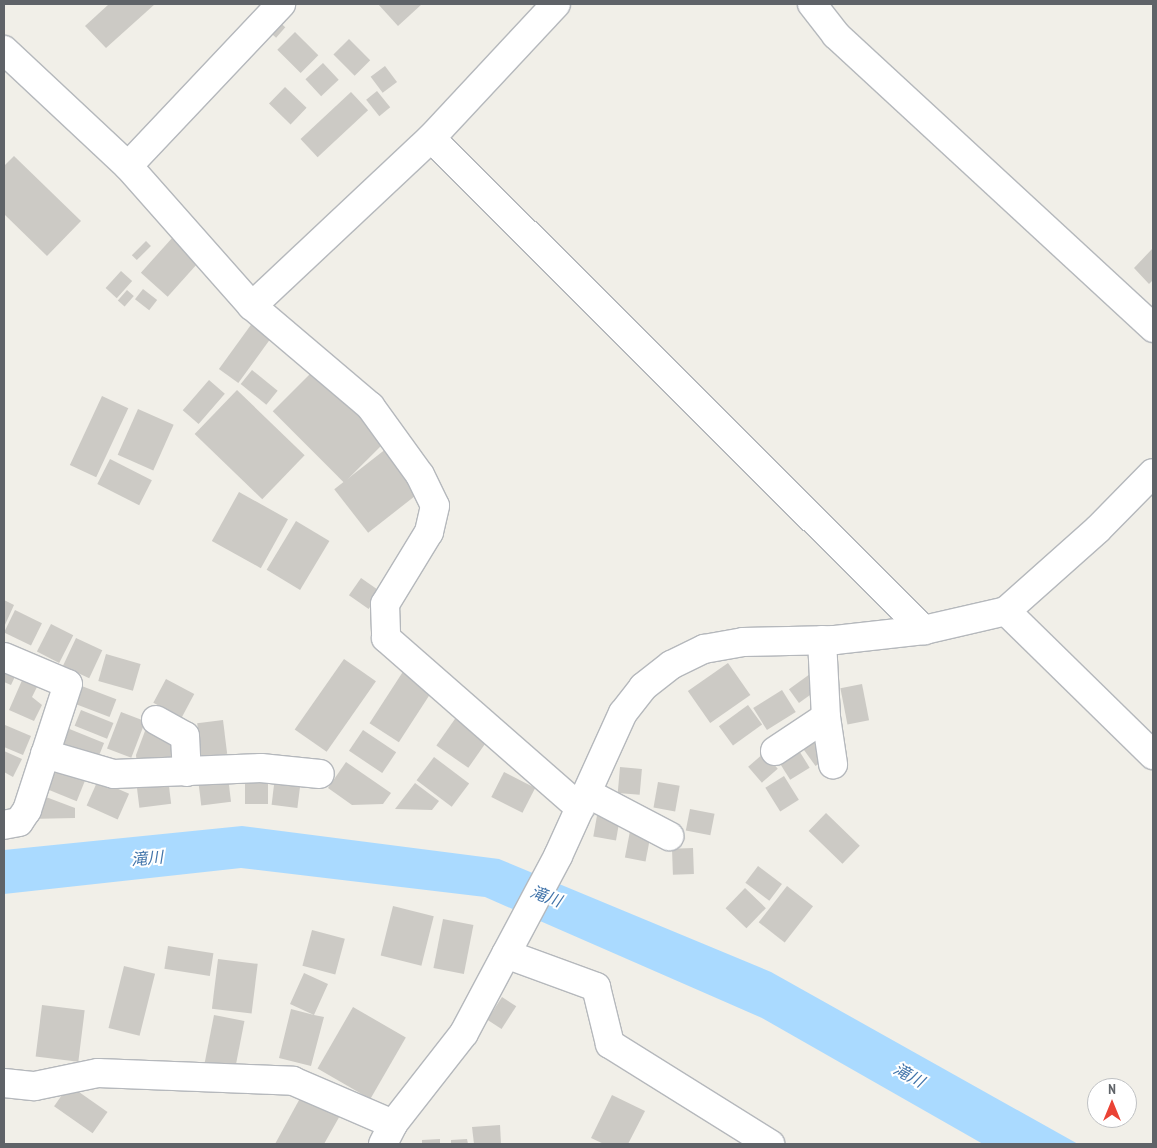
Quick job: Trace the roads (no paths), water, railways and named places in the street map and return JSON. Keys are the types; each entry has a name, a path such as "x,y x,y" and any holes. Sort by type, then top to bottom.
{"street":[{"path":"128,166 280,4"},
{"path":"252,306 431,138 556,4"},
{"path":"812,4 836,35 1153,328"},
{"path":"4,50 128,166 252,306 370,406 420,475 434,506 428,532 384,604 386,638 583,801 669,836"},
{"path":"431,138 924,630"},
{"path":"4,1083 35,1086 98,1073 293,1081 388,1134 464,1033 558,856 624,713 643,687 671,665 704,649 743,642 822,640 924,630 1006,611 1098,529 1153,473"},
{"path":"1006,611 1153,755"},
{"path":"822,640 826,717 833,764"},
{"path":"4,657 68,684 27,810 19,822 4,825"},
{"path":"775,751 826,717"},
{"path":"156,720 185,736 187,772"},
{"path":"45,754 114,774 262,768 320,774"},
{"path":"510,948 596,987 610,1044 770,1144"}],"water":[{"name":"滝川","path":"242,826 499,859 771,972 1078,1144 983,1144 762,1018 485,897 241,868 4,894 4,850"}]}
